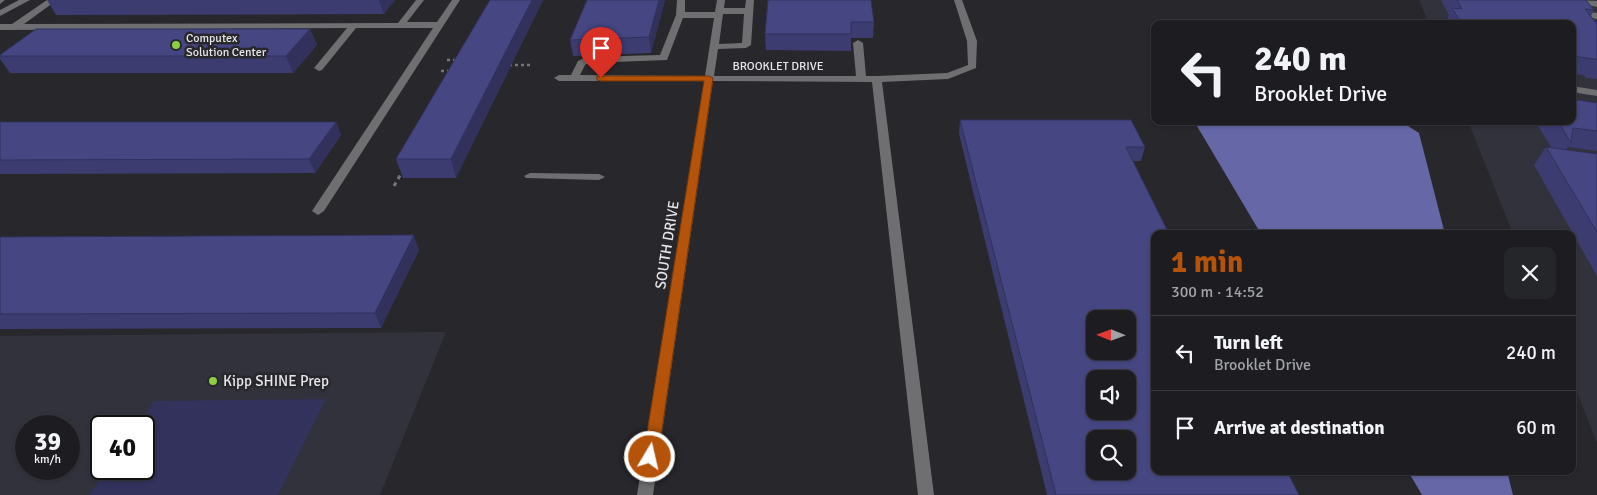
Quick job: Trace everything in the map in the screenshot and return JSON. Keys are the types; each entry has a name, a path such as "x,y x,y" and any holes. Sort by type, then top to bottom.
{"street":[{"path":"0,13 26,0"},
{"path":"14,27 53,0"},
{"path":"401,25 420,0"},
{"path":"318,211 456,0"},
{"path":"664,58 680,14 681,0"},
{"name":"SOUTH DRIVE","path":"645,495 721,0"},
{"path":"713,47 746,45 750,0"},
{"name":"BROOKLET DRIVE","path":"559,78 877,79 948,76 973,66 972,41 958,0"},
{"path":"1577,0 1597,4"},
{"path":"680,14 749,10"},
{"path":"1597,16 1584,14 1597,34"},
{"path":"319,68 354,25"},
{"path":"0,27 440,25"},
{"path":"36,37 50,26"},
{"path":"858,43 861,79"},
{"path":"574,78 581,63 586,60 664,58 672,67 672,78"},
{"path":"877,79 926,495"},
{"path":"1576,90 1597,93"},
{"path":"530,176 599,177"}],"path":[{"path":"447,60 466,60"},
{"path":"503,65 532,65"},
{"path":"441,70 460,70"},
{"path":"394,186 403,170"}],"shaded area":[{"path":"1419,0 1597,0 1597,443 1576,390 1576,230 1511,230 1470,125 1576,125 1576,20 1427,20"},
{"name":"Kipp SHINE Prep","path":"446,332 380,495 0,495 0,336"},
{"path":"326,399 278,495 89,495 99,480 155,480 155,415 144,415 154,401"}],"water":[{"path":"1196,125 1406,125 1419,133 1444,230 1259,230"},
{"path":"1410,475 1508,475 1513,495 1422,495"}],"building":[{"path":"490,0 532,0 451,159 396,159"},
{"path":"587,0 659,0 649,37 570,40"},
{"path":"768,0 871,0 874,22 851,22 851,34 765,34"},
{"path":"1457,0 1586,0 1594,10 1585,9 1597,24 1597,61 1595,59 1576,57 1576,20 1460,20 1452,8 1462,9"},
{"path":"36,29 310,29 286,56 0,56"},
{"path":"1576,100 1597,103 1597,131 1573,128 1571,143 1560,125 1576,125"},
{"path":"960,120 1131,120 1145,147 1126,147 1167,230 1151,230 1151,475 1289,475 1299,495 1056,495"},
{"path":"0,122 336,122 309,159 0,160"},
{"path":"1546,147 1597,154 1597,232"},
{"path":"414,235 375,313 0,314 0,237"}],"place":[{"name":"Computex Solution Center","path":"176,45"},
{"name":"Kipp SHINE Prep","path":"213,381"}],"route":[{"path":"601,78 708,78 650,457"}]}
